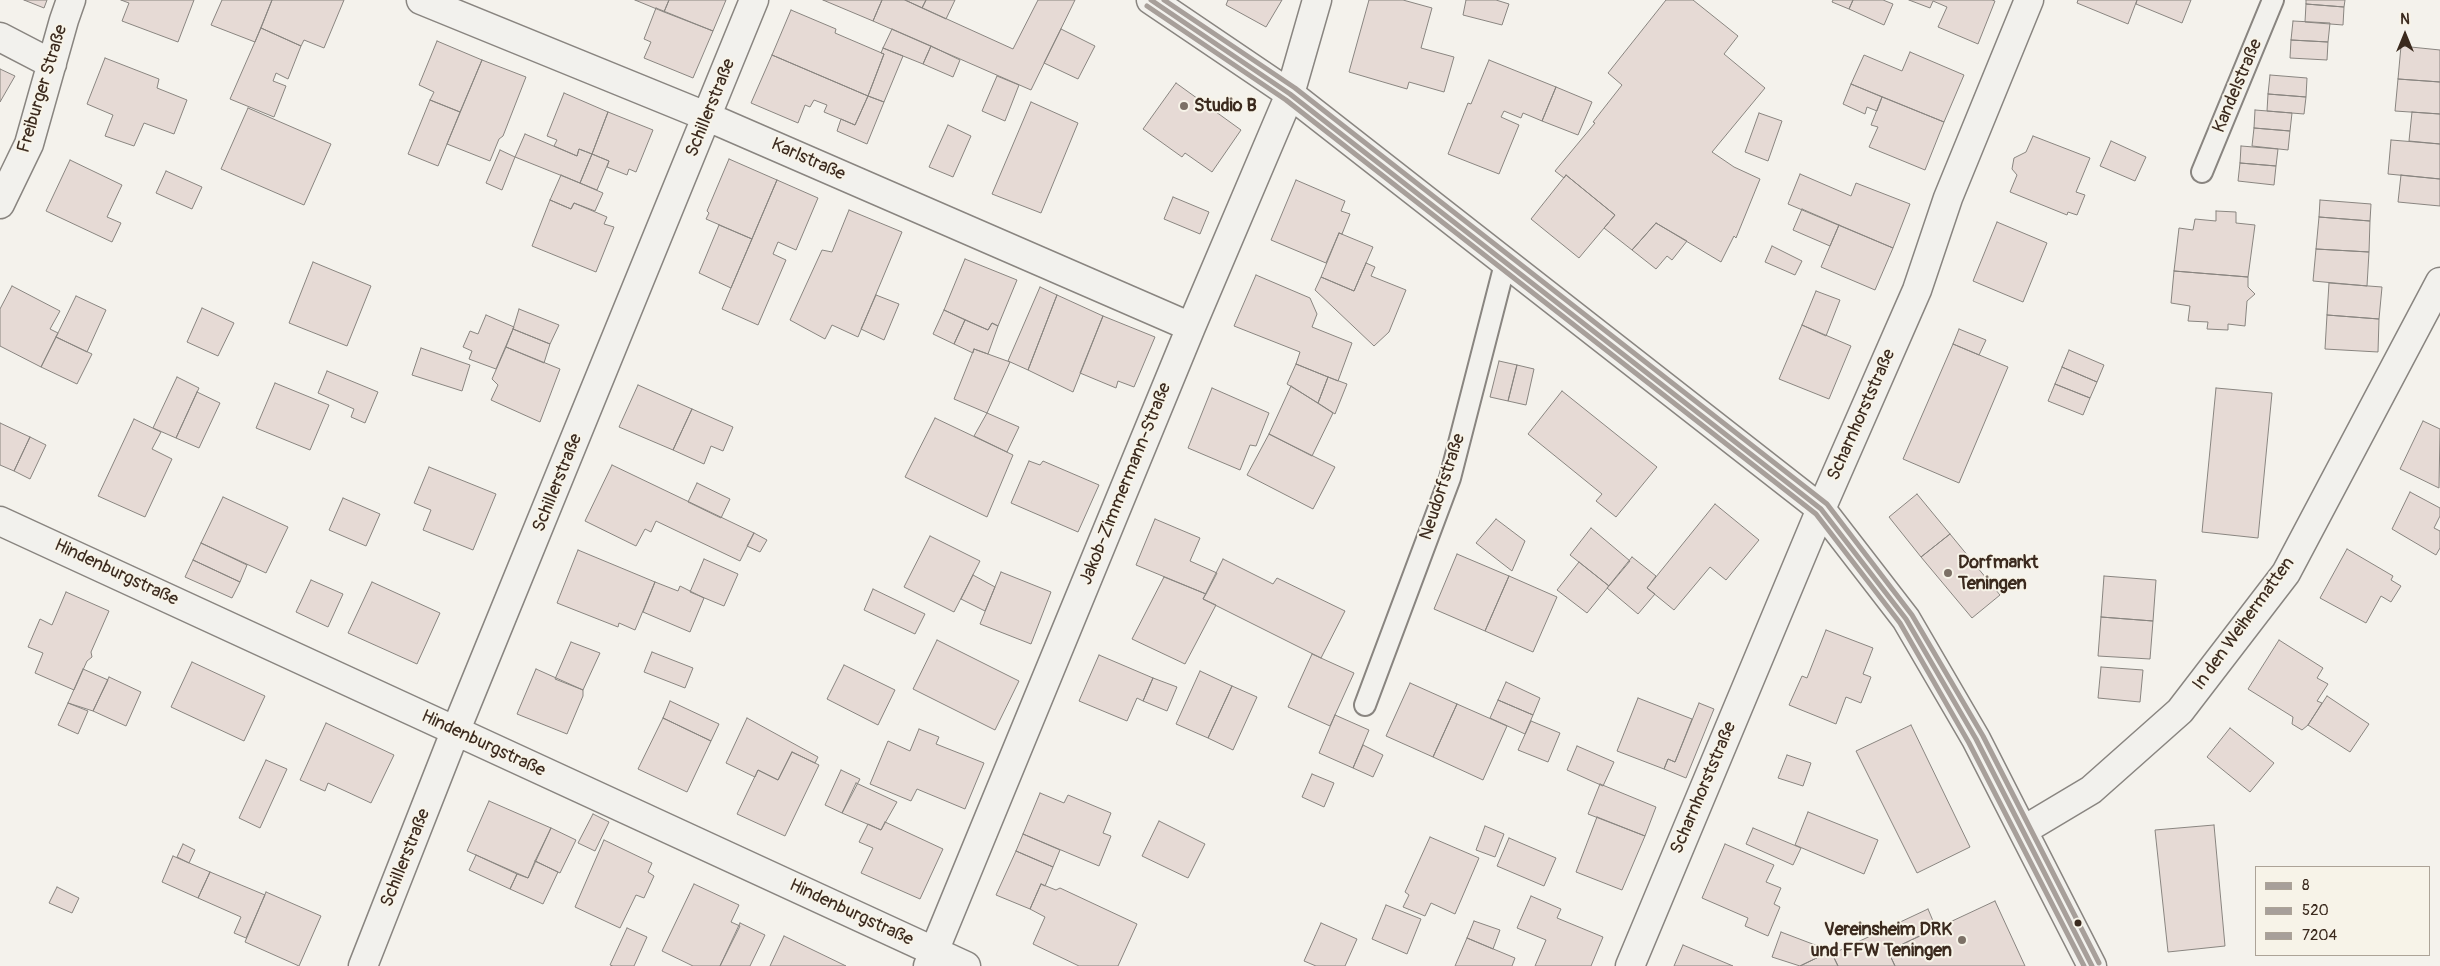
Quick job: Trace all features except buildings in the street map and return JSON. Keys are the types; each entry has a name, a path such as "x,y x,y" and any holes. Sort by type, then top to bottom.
{"street":[{"name":"Freiburger Straße","path":"0,204 29,144 71,0"},
{"name":"Karlstraße","path":"422,0 708,117 1191,328"},
{"name":"Schillerstraße","path":"363,966 455,732 708,117 754,0"},
{"path":"1151,0 1290,94 1505,264 1821,509 1906,619 1976,739 2092,966"},
{"name":"Jakob-Zimmermann-Straße","path":"931,958 1191,328 1290,94 1317,0"},
{"name":"Scharnhorststraße","path":"1630,966 1821,509 1917,290 1948,198 2029,0"},
{"path":"0,37 52,64"},
{"name":"In den Weihermatten","path":"2024,830 2091,790 2180,711 2281,580 2440,282"},
{"name":"Hindenburgstraße","path":"0,521 151,589 931,958 966,966"}],"lane":[{"name":"Kandelstraße","path":"2202,172 2273,0"},
{"name":"Neudorfstraße","path":"1365,705 1450,478 1505,264"}],"transit line":[{"name":"8","path":"1151,0 1290,94 1821,509 1906,619 1976,739 2092,966"},
{"name":"7204","path":"1164,0 1295,88 1827,504 1912,615 1983,736 2099,963"},
{"name":"520","path":"1147,6 1286,100 1816,514 1900,623 1969,743 2084,966"}],"place":[{"name":"Studio B","path":"1184,106"},
{"name":"Dorfmarkt Teningen","path":"1948,573"},
{"name":"Vereinsheim DRK und FFW Teningen","path":"1962,940"}]}
